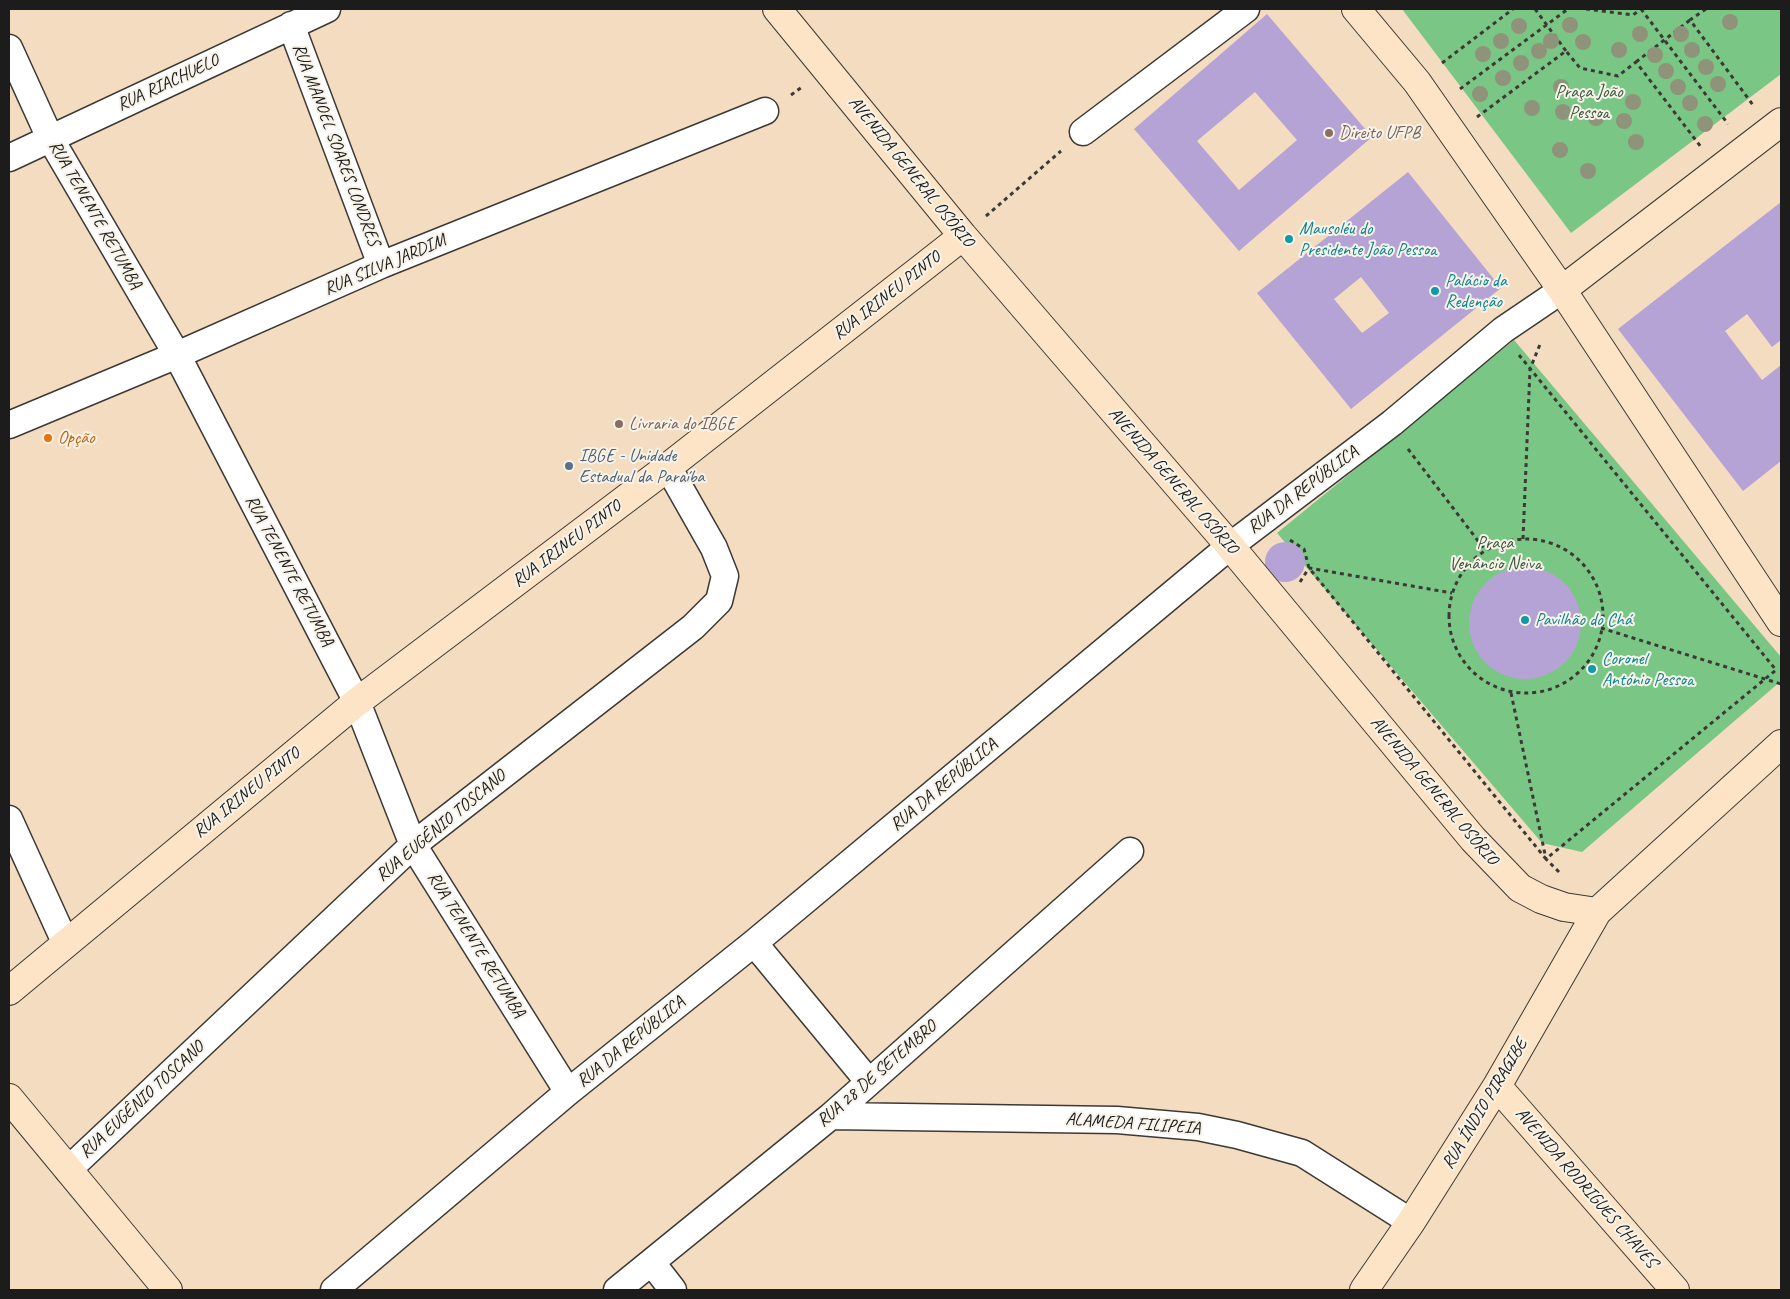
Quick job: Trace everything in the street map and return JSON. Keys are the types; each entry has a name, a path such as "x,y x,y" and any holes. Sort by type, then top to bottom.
{"main road":[{"name":"AVENIDA GENERAL OSÓRIO","path":"777,9 963,236 1230,546 1473,839 1520,888 1541,899 1564,907 1597,912"},
{"path":"1356,9 1417,82 1562,290 1585,328 1781,622"},
{"path":"1562,290 1776,126"},
{"name":"RUA IRINEU PINTO","path":"9,991 65,942 358,702 668,467 963,236"},
{"name":"RUA ÍNDIO PIRAGIBE","path":"1364,1290 1412,1222 1497,1086 1597,912 1781,744"},
{"name":"AVENIDA RODRIGUES CHAVES","path":"1497,1086 1676,1290"},
{"path":"9,1098 168,1290"}],"street":[{"name":"RUA RIACHUELO","path":"9,158 327,9"},
{"path":"1083,132 1246,9"},
{"name":"RUA MANOEL SOARES LONDRES","path":"291,25 382,265"},
{"name":"RUA TENENTE RETUMBA","path":"9,48 50,138 177,355 358,702 413,845 568,1092"},
{"name":"RUA SILVA JARDIM","path":"9,425 177,355 382,265 765,111"},
{"name":"RUA DA REPÚBLICA","path":"334,1290 568,1092 754,943 1230,546 1392,423 1503,330 1562,290"},
{"name":"RUA EUGÊNIO TOSCANO","path":"68,1170 413,845 693,627 719,602 725,576 714,548 668,467"},
{"path":"9,818 65,942"},
{"name":"RUA 28 DE SETEMBRO","path":"617,1290 831,1116 1130,851"},
{"path":"754,943 870,1082"},
{"name":"ALAMEDA FILIPEIA","path":"831,1116 1117,1120 1198,1127 1302,1152 1412,1222"},
{"path":"652,1263 673,1290"}],"path":[{"path":"1417,82 1513,9"},
{"path":"1535,9 1580,68 1618,76 1706,9"},
{"path":"1436,110 1568,9"},
{"path":"1586,9 1633,15 1641,9 1746,149"},
{"path":"1690,20 1776,126"},
{"path":"1453,136 1566,51"},
{"path":"1636,62 1718,171"},
{"path":"765,111 828,71"},
{"path":"963,236 1083,132"},
{"path":"1522,539 1530,369 1544,334"},
{"path":"1514,350 1776,670 1546,858"},
{"path":"1392,423 1402,442 1485,550"},
{"path":"1292,533 1284,539 1293,540 1304,548 1309,568 1546,858 1565,878"},
{"path":"1513,539 1522,539 1540,540 1556,544 1579,559 1600,592 1603,610 1601,628 1593,653 1577,674 1545,691 1511,693 1487,683 1466,666 1450,632 1452,593 1465,568 1485,550 1513,539"},
{"path":"1309,568 1452,593"},
{"path":"1601,628 1781,684"},
{"path":"1511,693 1546,858"}],"green space":[{"name":"Praça João Pessoa","path":"1402,9 1781,9 1781,74 1571,233"},
{"name":"Praça Venâncio Neiva","path":"1514,340 1781,657 1781,681 1582,852 1542,843 1277,533"}],"building":[{"name":"Direito UFPB","path":"1267,14 1372,137 1239,251 1134,129","holes":["1255,92 1297,140 1239,190 1197,141"]},
{"name":"Palácio da Redenção","path":"1408,172 1501,288 1351,409 1257,293","holes":["1361,277 1389,313 1362,333 1334,299"]},
{"path":"1781,202 1781,340 1772,347 1747,314 1725,331 1762,380 1781,365 1781,461 1743,491 1618,329"},
{"path":"1285,542 1299,548 1305,562 1299,576 1285,582 1271,576 1265,562 1271,548"},
{"name":"Pavilhão do Chá","path":"1525,567 1547,571 1565,583 1577,601 1581,623 1577,645 1565,663 1547,675 1525,679 1503,675 1485,663 1473,645 1469,623 1473,601 1485,583 1503,571"}],"place":[{"name":"Direito UFPB","path":"1329,133"},
{"name":"Mausoléu do Presidente João Pessoa","path":"1289,239"},
{"name":"Palácio da Redenção","path":"1435,291"},
{"name":"Livraria do IBGE","path":"619,424"},
{"name":"Opção","path":"48,438"},
{"name":"IBGE - Unidade Estadual da Paraíba","path":"569,466"},
{"name":"Pavilhão do Chá","path":"1525,620"},
{"name":"Coronel António Pessoa","path":"1592,669"}]}
